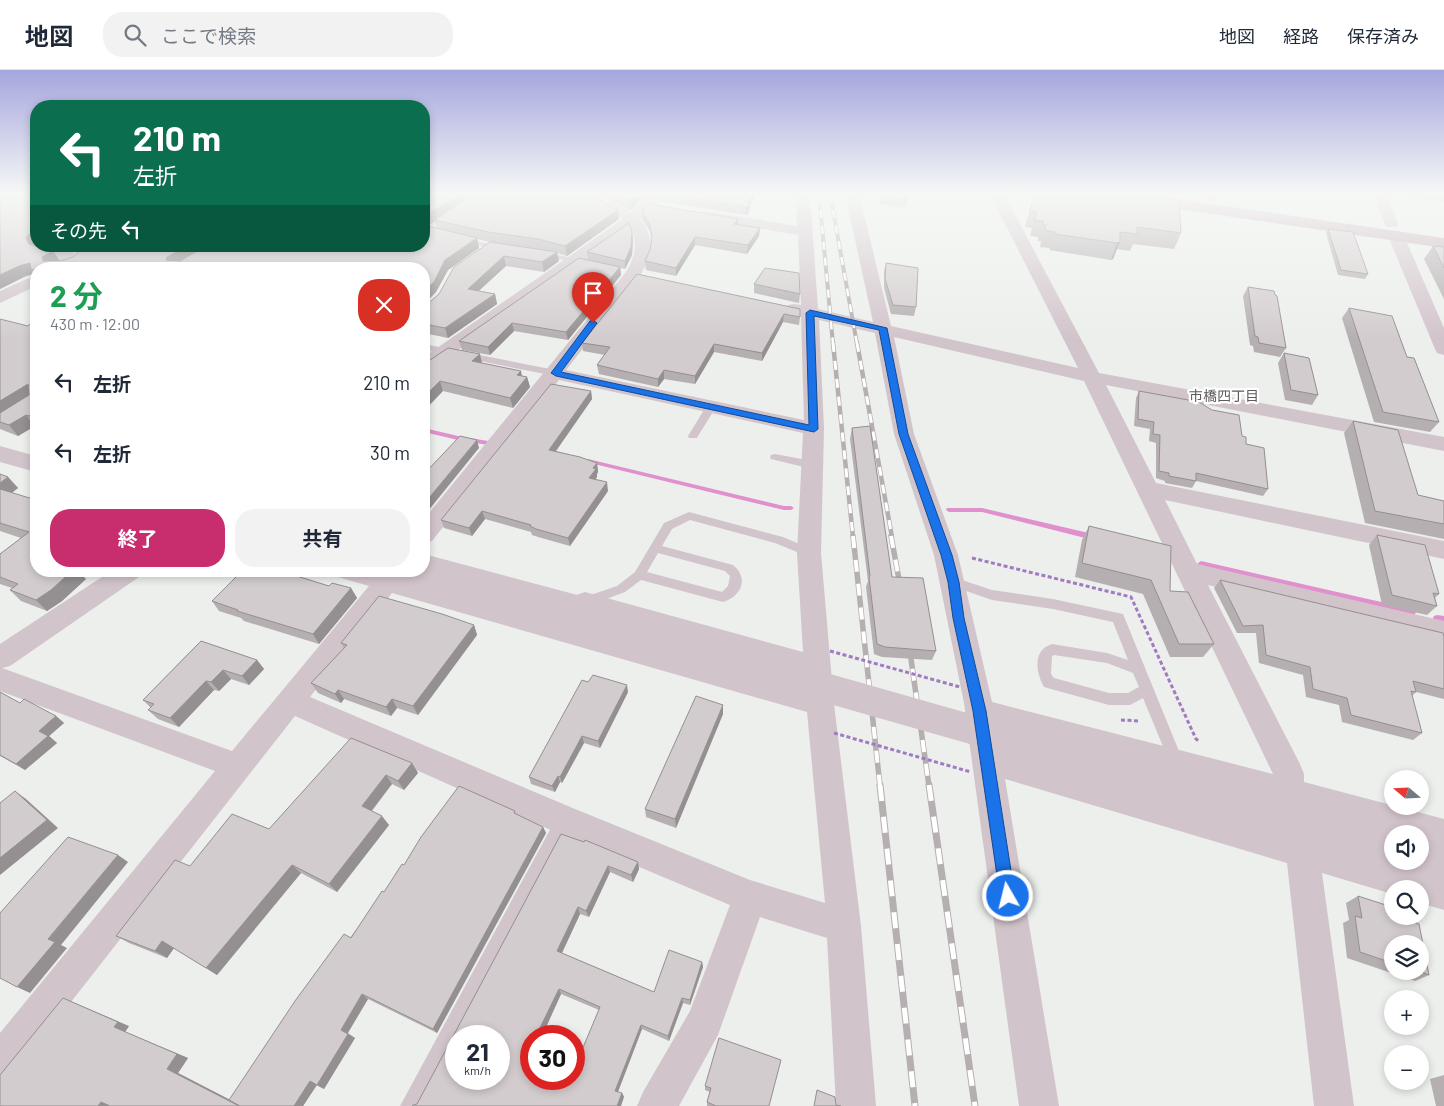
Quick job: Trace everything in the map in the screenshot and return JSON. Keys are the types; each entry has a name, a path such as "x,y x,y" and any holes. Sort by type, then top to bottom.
{"street":[{"path":"430,361 600,242"},
{"path":"430,528 556,373 593,323 636,275 643,254 642,242"},
{"path":"806,242 814,429 809,553 824,659 820,704 844,926 856,1106"},
{"path":"863,242 883,328 904,434 946,555 953,582 958,618 980,711 979,766 1039,1106"},
{"path":"1022,242 1092,377 1289,774 1290,792 1302,851 1334,1106"},
{"path":"1399,242 1444,349"},
{"path":"50,252 78,259 72,262"},
{"path":"0,298 30,283"},
{"path":"782,307 883,328 1092,377 1444,444"},
{"path":"556,373 814,429"},
{"path":"0,454 30,462"},
{"path":"1147,489 1444,550"},
{"path":"1188,571 1444,632"},
{"path":"430,575 1384,847"},
{"path":"0,658 121,577"},
{"path":"0,1063 237,766 391,577 820,704"},
{"path":"585,602 824,659"},
{"path":"0,679 237,766"},
{"path":"291,702 564,820 750,897 844,926"},
{"path":"980,711 1176,761 1444,834"},
{"path":"979,766 1302,851 1444,893"},
{"path":"1429,859 1444,863"},
{"path":"657,1106 705,1022 750,897"}],"lane":[{"path":"474,242 510,249"},
{"path":"482,252 490,246"},
{"path":"529,251 594,265"},
{"path":"430,348 556,373"},
{"path":"693,436 711,407"},
{"path":"775,457 812,465"},
{"path":"430,560 585,602 621,589 639,575 668,526 688,516 779,540 809,553"},
{"path":"639,575 723,597 731,594 737,582 736,574 729,568 655,548"},
{"path":"953,582 992,595 1053,604 1118,618 1176,761"},
{"path":"1139,669 1107,658 1052,649 1046,654 1044,674 1049,683 1110,699 1130,698 1147,688"},
{"path":"410,1106 564,820"}],"path":[{"path":"824,659 960,688"},
{"path":"834,733 979,766"}],"building":[{"path":"0,242 28,242 30,252 51,252 42,257 43,261 64,260 73,257 79,252 176,252 167,257 166,260 180,261 196,252 430,252 430,242 471,242 445,260 434,282 430,286 430,262 30,262 0,275"},
{"path":"490,242 557,252 542,262 504,256 468,289 495,294 445,328 430,325 430,302 439,294 454,267"},
{"path":"551,242 570,242 565,246"},
{"path":"601,242 631,242 625,261 587,252"},
{"path":"651,242 692,242 676,268 645,261"},
{"path":"730,242 750,242 748,245"},
{"path":"1332,242 1357,242 1368,274 1341,270"},
{"path":"1433,246 1444,247 1444,268"},
{"path":"579,258 620,267 566,332 512,323 488,347 459,341"},
{"path":"886,263 918,268 916,307 893,305 885,279"},
{"path":"765,268 799,273 800,294 754,284"},
{"path":"637,274 800,309 800,317 784,314 762,353 714,344 695,376 664,370 658,379 597,365 610,347 582,343"},
{"path":"1248,287 1274,291 1277,296 1286,348 1259,343 1258,337 1255,336"},
{"path":"1349,308 1392,316 1407,357 1414,358 1439,422 1383,412"},
{"path":"0,319 28,326 30,324 30,415 26,415 9,425 0,422 0,413 29,395 28,384 0,401"},
{"path":"448,348 480,354 472,361 521,371 517,375 527,377 510,398 440,381 430,391 430,360"},
{"path":"1284,353 1309,358 1318,395 1291,390"},
{"path":"551,384 591,391 549,450 597,463 593,468 596,469 589,478 607,482 568,538 482,511 469,528 441,520"},
{"path":"1139,391 1199,402 1212,410 1239,415 1242,436 1246,437 1246,444 1264,448 1268,489 1196,473 1196,481 1169,476 1169,473 1159,471 1160,435 1153,434 1154,422 1138,419"},
{"path":"1353,421 1398,430 1418,495 1444,501 1444,524 1375,511"},
{"path":"870,426 892,577 923,578 936,651 885,647 877,644 852,428"},
{"path":"460,436 477,440 430,497 430,468"},
{"path":"0,474 8,477 0,483"},
{"path":"0,489 30,498 30,577 65,577 36,600 10,590 18,584 0,577 0,554 29,532 0,523"},
{"path":"1089,526 1171,546 1170,591 1188,592 1214,644 1179,644 1151,580 1082,563"},
{"path":"1377,535 1425,545 1439,594 1433,593 1437,606 1392,595"},
{"path":"236,577 300,577 329,586 332,583 351,588 313,634 237,611 212,601"},
{"path":"1220,580 1443,633 1444,689 1413,681 1416,692 1411,691 1422,733 1351,715 1347,698 1313,689 1310,667 1266,655 1263,625 1243,626"},
{"path":"379,596 474,625 413,706 392,699 386,707 338,690 335,694 311,683 347,645 341,643"},
{"path":"201,641 257,660 242,676 223,670 211,682 206,681 170,718 148,710 154,704 143,700"},
{"path":"593,675 627,685 598,741 582,736 560,777 558,776 552,786 529,777 582,680 588,682"},
{"path":"0,692 20,703 24,699 56,716 39,731 48,736 16,764 0,755"},
{"path":"696,696 723,705 675,819 645,809"},
{"path":"351,738 412,763 398,781 386,775 362,806 382,816 329,884 292,865 206,968 162,941 155,951 116,936 175,860 190,866 232,814 269,829"},
{"path":"459,786 515,811 514,813 543,827 433,1029 362,994 341,1030 348,1034 317,1085 310,1081 294,1106 240,1106 229,1100 295,1001 344,934 351,938 382,891 384,892 402,864 404,865 421,837"},
{"path":"15,791 47,820 0,858 0,803"},
{"path":"561,834 584,842 585,840 638,862 631,875 608,866 586,911 578,907 557,951 654,992 669,950 702,962 690,1000 682,998 668,1036 641,1025 615,1091 622,1093 617,1106 413,1105 417,1104 445,1052 445,1090 510,1090 510,1025 459,1025"},
{"path":"68,837 118,855 48,939 55,942 17,987 0,978 0,913"},
{"path":"1358,896 1384,904 1384,925 1419,925 1421,935 1384,935 1384,960 1360,952 1355,916 1362,918"},
{"path":"63,998 118,1022 114,1027 177,1054 167,1069 239,1106 110,1106 101,1102 98,1106 0,1106 0,1075"},
{"path":"719,1038 781,1060 769,1106 716,1106 707,1102 711,1088 705,1086"},
{"path":"817,1090 835,1097 836,1105 841,1106 814,1106"}],"waterway":[{"path":"430,431 488,443"},
{"path":"588,461 784,508 791,508"},
{"path":"949,510 982,510 1093,537"},
{"path":"1201,564 1412,612"},
{"path":"1437,618 1444,619"}],"railway":[{"path":"824,242 833,344"},
{"path":"839,242 857,344"},
{"path":"833,343 853,537"},
{"path":"857,343 892,537"},
{"path":"853,536 880,786"},
{"path":"891,536 901,590"},
{"path":"909,645 929,786"},
{"path":"880,785 915,1106"},
{"path":"929,785 975,1106"}],"district":[{"name":"市橋四丁目","path":"1224,395"}],"route":[{"path":"593,323 556,373 814,429 810,313 883,328 904,434 946,555 953,582 958,618 980,711 1008,896"}]}
